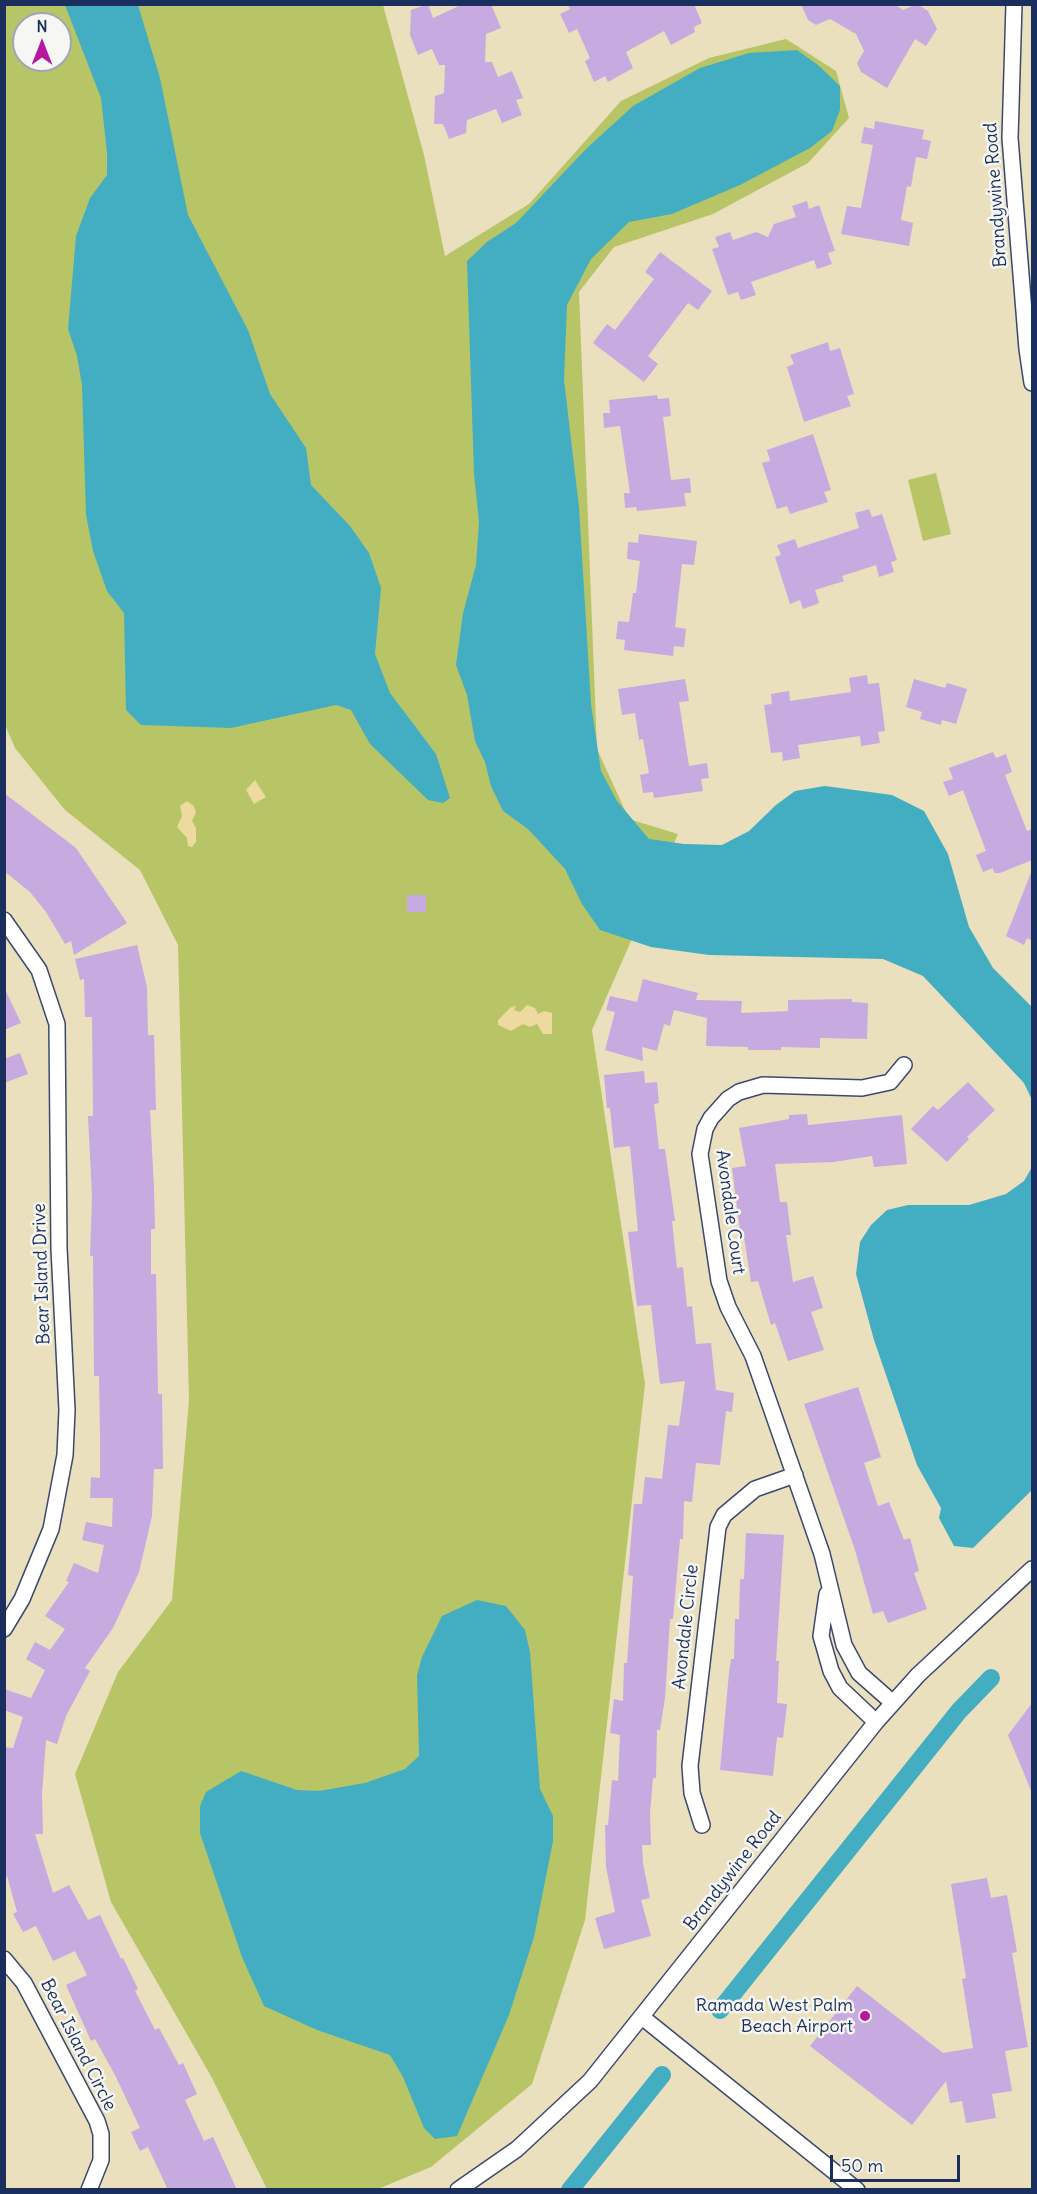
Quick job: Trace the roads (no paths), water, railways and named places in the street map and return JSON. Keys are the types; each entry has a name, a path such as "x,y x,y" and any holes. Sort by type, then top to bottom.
{"street":[{"name":"Brandywine Road","path":"1014,4 1010,138 1027,349 1032,382"},
{"name":"Bear Island Drive","path":"4,920 39,970 50,996 57,1024 59,1248 67,1410 61,1485 51,1529 22,1599 4,1629"},
{"name":"Avondale Court","path":"893,1703 867,1681 850,1660 833,1606 822,1554 753,1356 728,1308 719,1281 700,1167 701,1142 705,1129 718,1108 739,1092 763,1085 862,1088 890,1082 904,1065"},
{"name":"Avondale Circle","path":"702,1825 692,1793 690,1766 718,1527 724,1515 755,1489 795,1476"},
{"name":"Brandywine Road","path":"458,2190 517,2149 590,2081 876,1722 941,1652 1032,1569"},
{"path":"829,1585 821,1622 824,1653 840,1688 876,1722"},
{"name":"Bear Island Circle","path":"4,1959 24,1983 97,2121 102,2147 101,2160 89,2190"},
{"path":"642,2018 857,2190"}],"water":[{"path":"65,5 138,5 160,78 188,215 248,330 270,394 306,448 311,485 350,526 369,553 381,588 375,654 390,693 436,754 450,798 443,803 428,800 370,744 351,710 336,705 231,728 141,725 126,710 124,613 107,591 93,551 86,515 82,385 77,356 68,329 76,236 90,198 107,175 107,153 101,98 72,23 72,12 68,12"},
{"path":"797,50 818,65 840,86 840,110 832,131 810,148 740,185 672,214 629,222 591,259 567,305 564,380 579,507 591,704 601,771 617,801 649,839 684,844 722,845 749,831 776,805 795,791 825,786 892,795 924,811 948,854 969,927 993,968 1032,1007 1032,1100 1024,1083 923,976 883,959 709,955 651,947 600,930 582,904 565,869 528,829 503,811 491,786 485,762 475,741 467,695 456,665 463,613 476,565 479,522 474,474 467,261 487,242 516,223 587,148 633,106 700,68 749,53"},
{"path":"1032,1167 1032,1490 973,1548 954,1546 939,1518 941,1508 917,1465 874,1340 856,1274 860,1242 871,1225 887,1210 908,1205 969,1205 1006,1194 1024,1181"},
{"path":"477,1600 506,1606 525,1630 530,1652 540,1789 553,1816 553,1841 534,1937 509,2015 457,2136 435,2139 424,2128 403,2077 390,2055 317,2030 264,2006 242,1957 200,1833 200,1806 206,1792 241,1771 297,1790 319,1791 365,1783 405,1769 419,1756 417,1675 422,1657 442,1616"}],"waterway":[{"path":"720,2010 959,1711 991,1678"},
{"path":"570,2190 662,2075"}],"place":[{"name":"Ramada West Palm Beach Airport","path":"865,2016"}]}
